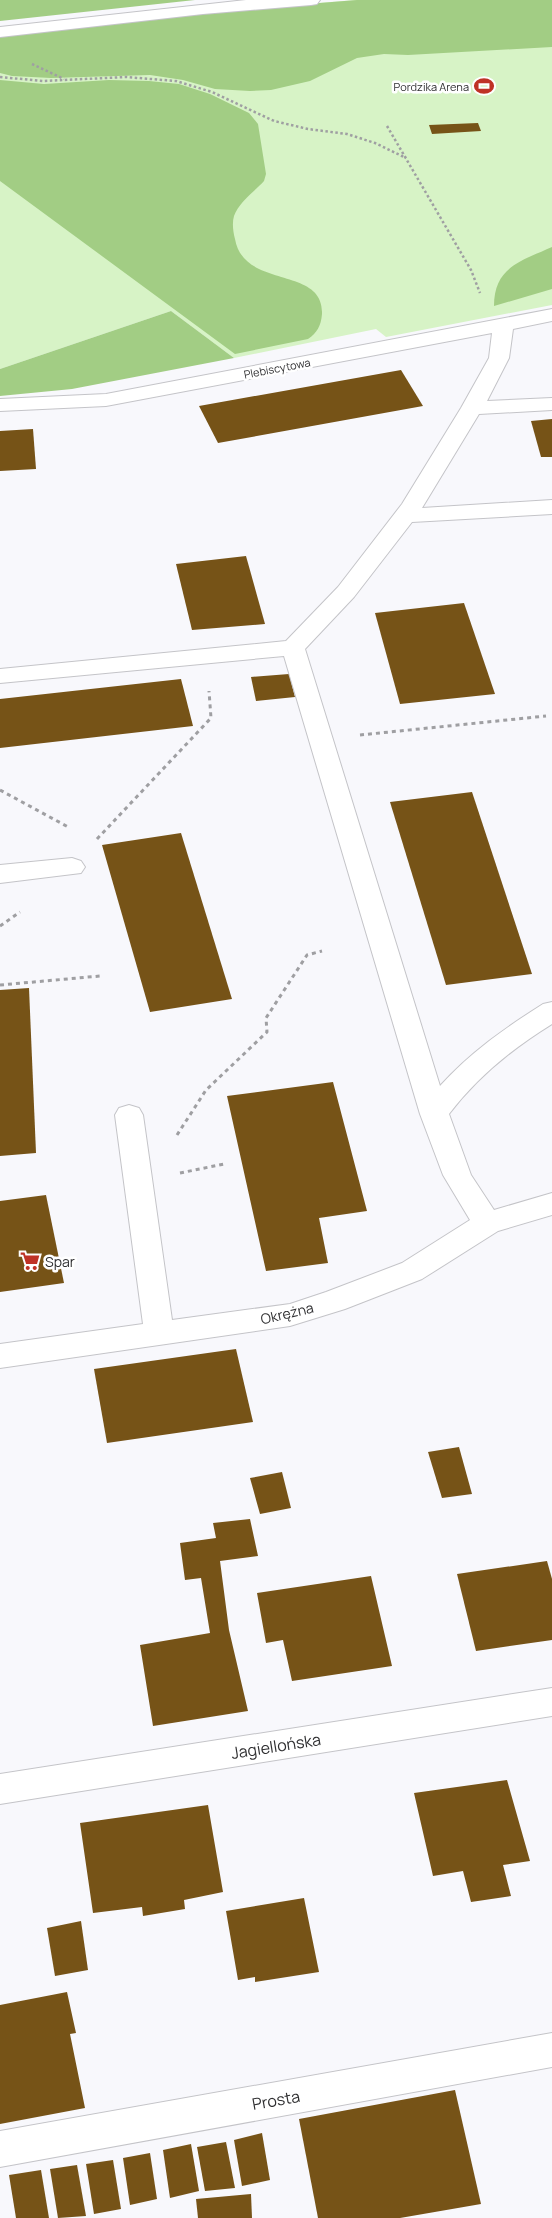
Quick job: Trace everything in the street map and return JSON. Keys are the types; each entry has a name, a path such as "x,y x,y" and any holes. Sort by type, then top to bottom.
{"street":[{"path":"0,32 203,9 311,0"},
{"name":"Plebiscytowa","path":"0,405 106,400 552,316"},
{"path":"0,676 207,658 293,648 346,592 405,516 472,408 499,358 503,324"},
{"path":"472,408 552,404"},
{"path":"405,516 552,507"},
{"path":"293,648 434,1114 456,1176 470,1201 488,1223"},
{"path":"0,874 72,867"},
{"path":"434,1114 464,1078 552,1011"},
{"path":"129,1114 159,1334"},
{"name":"Okrężna","path":"0,1356 290,1315 335,1302 412,1272 488,1223 552,1204"},
{"name":"Jagiellońska","path":"0,1789 552,1702"},
{"name":"Prosta","path":"0,2149 552,2050"}],"path":[{"path":"0,77 43,81 126,77 176,81 212,92 274,121 348,134 375,143 406,158"},
{"path":"387,126 471,270 480,295"},
{"path":"94,842 211,718 207,658"},
{"path":"357,735 546,716"},
{"path":"0,790 77,832"},
{"path":"138,1181 154,1168 206,1090 266,1032 266,1018 307,955 322,951"},
{"path":"0,985 100,976"},
{"path":"138,1181 224,1164"}],"green space":[{"path":"0,0 195,0 0,21"},
{"path":"355,0 552,0 552,305 386,337 376,329 234,358 171,311 0,369 0,36 206,12"},
{"path":"357,0 552,0 552,47 408,55 384,54 357,58 310,81 271,90 250,91 215,89 183,80 150,75 51,78 12,76 0,73 0,36 206,12"},
{"path":"0,80 44,84 109,80 179,84 210,94 249,113 258,124 266,174 264,181 243,201 236,211 233,221 235,239 241,255 253,265 311,289 319,299 322,314 320,326 316,332 308,339 235,354 0,181"},
{"path":"552,247 552,289 494,306 495,293 504,274 511,267"},
{"path":"171,311 234,358 72,389 0,396 0,369"}],"building":[{"path":"478,123 481,131 432,134 429,125"},
{"path":"401,370 423,406 218,443 199,406"},
{"path":"552,419 552,457 541,457 531,421"},
{"path":"33,429 36,469 0,471 0,431"},
{"path":"246,556 265,624 192,630 176,564"},
{"path":"464,603 495,694 400,704 375,613"},
{"path":"289,674 295,697 256,701 251,677"},
{"path":"181,679 193,726 0,748 0,699"},
{"path":"472,792 532,974 446,985 390,802"},
{"path":"181,833 232,999 150,1012 102,845"},
{"path":"29,988 36,1153 0,1156 0,990"},
{"path":"333,1082 367,1211 319,1218 328,1263 266,1271 227,1096"},
{"name":"Spar","path":"46,1195 64,1283 0,1292 0,1201"},
{"path":"236,1349 253,1422 107,1443 94,1369"},
{"path":"459,1447 472,1494 442,1498 428,1452"},
{"path":"282,1472 291,1508 260,1514 250,1478"},
{"path":"250,1519 258,1556 220,1561 229,1630 248,1711 153,1726 140,1645 210,1633 201,1578 185,1580 180,1543 216,1538 213,1523"},
{"path":"547,1561 552,1579 552,1640 476,1651 457,1574"},
{"path":"371,1576 392,1666 292,1681 283,1640 266,1643 257,1593"},
{"path":"507,1780 530,1861 503,1865 511,1896 471,1902 463,1871 433,1876 414,1793"},
{"path":"208,1805 223,1892 184,1900 185,1909 143,1916 142,1907 93,1913 80,1823"},
{"path":"304,1898 319,1972 255,1982 255,1977 238,1980 226,1911"},
{"path":"81,1921 88,1970 55,1976 47,1928"},
{"path":"67,1992 76,2033 70,2034 85,2108 0,2124 0,2005"},
{"path":"455,2090 481,2204 400,2218 318,2218 299,2119"},
{"path":"262,2133 270,2180 242,2186 234,2140"},
{"path":"226,2142 235,2188 205,2191 197,2147"},
{"path":"191,2144 199,2191 170,2198 163,2150"},
{"path":"150,2153 157,2199 130,2205 123,2158"},
{"path":"113,2160 121,2209 94,2214 86,2164"},
{"path":"77,2165 86,2216 58,2218 50,2169"},
{"path":"41,2170 49,2218 16,2218 9,2175"},
{"path":"251,2194 252,2218 198,2218 196,2199"}],"place":[{"name":"Pordzika Arena","path":"484,86"},
{"name":"Spar","path":"30,1261"}]}
